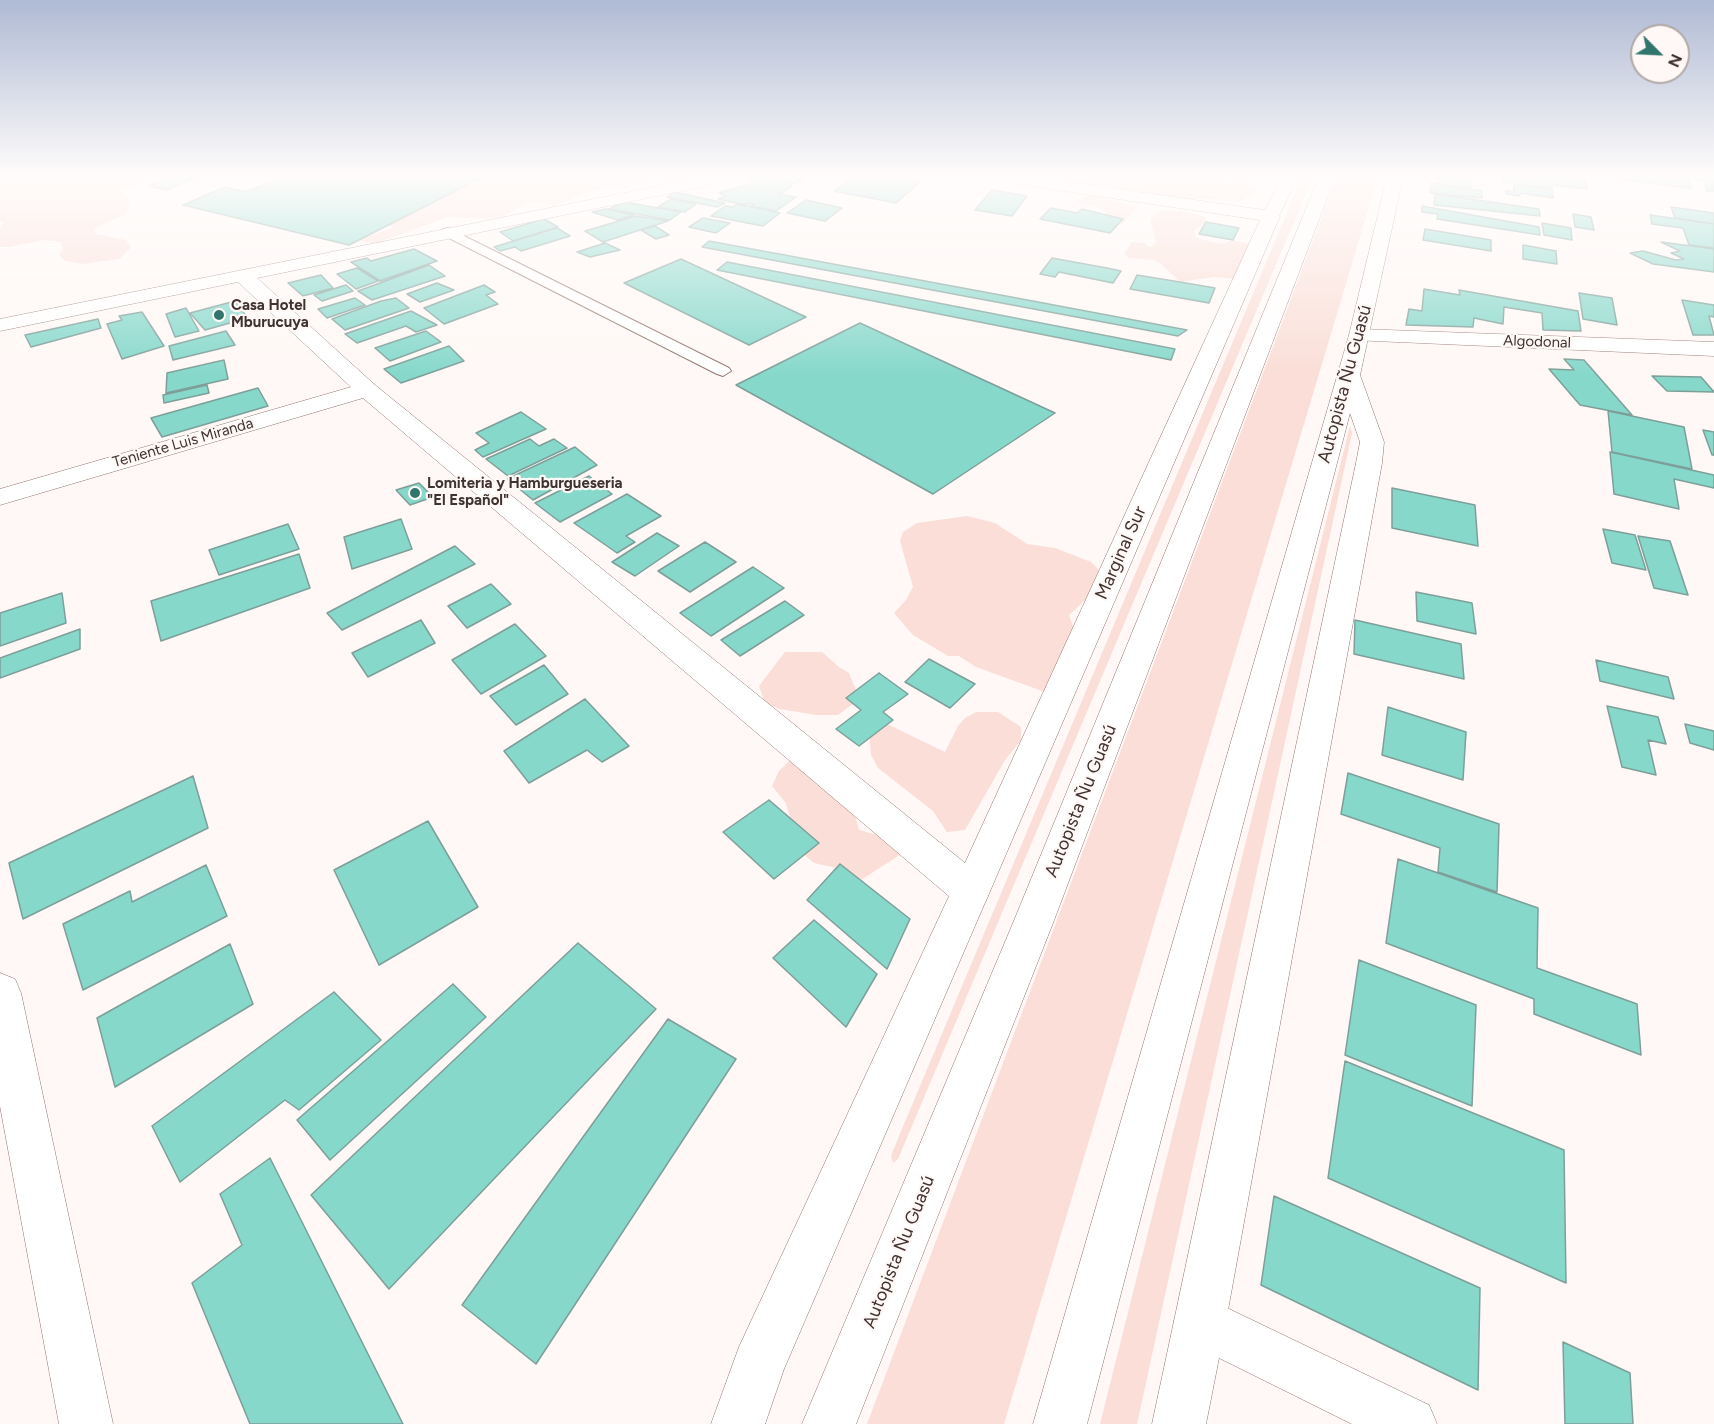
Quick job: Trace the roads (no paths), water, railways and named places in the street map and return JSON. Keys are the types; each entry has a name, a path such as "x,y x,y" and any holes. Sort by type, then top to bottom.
{"main road":[{"path":"0,325 393,243"},
{"name":"Marginal Sur","path":"738,1424 758,1366 1259,243"},
{"name":"Autopista Ñu Guasú","path":"829,1424 1033,923 1302,243"},
{"name":"Autopista Ñu Guasú","path":"1060,1424 1360,335 1380,243"},
{"path":"243,275 367,390 971,891"},
{"name":"Algodonal","path":"1360,335 1714,350"},
{"path":"1179,1424 1369,463 1372,442 1348,372"},
{"name":"Teniente Luis Miranda","path":"0,497 367,390"},
{"path":"0,993 86,1424"},
{"path":"1200,1321 1410,1424"}],"lane":[{"path":"471,243 723,371"}],"place":[{"name":"Casa Hotel Mburucuya","path":"219,315"},
{"name":"Lomiteria y Hamburgueseria \"El Español\"","path":"415,493"}]}
